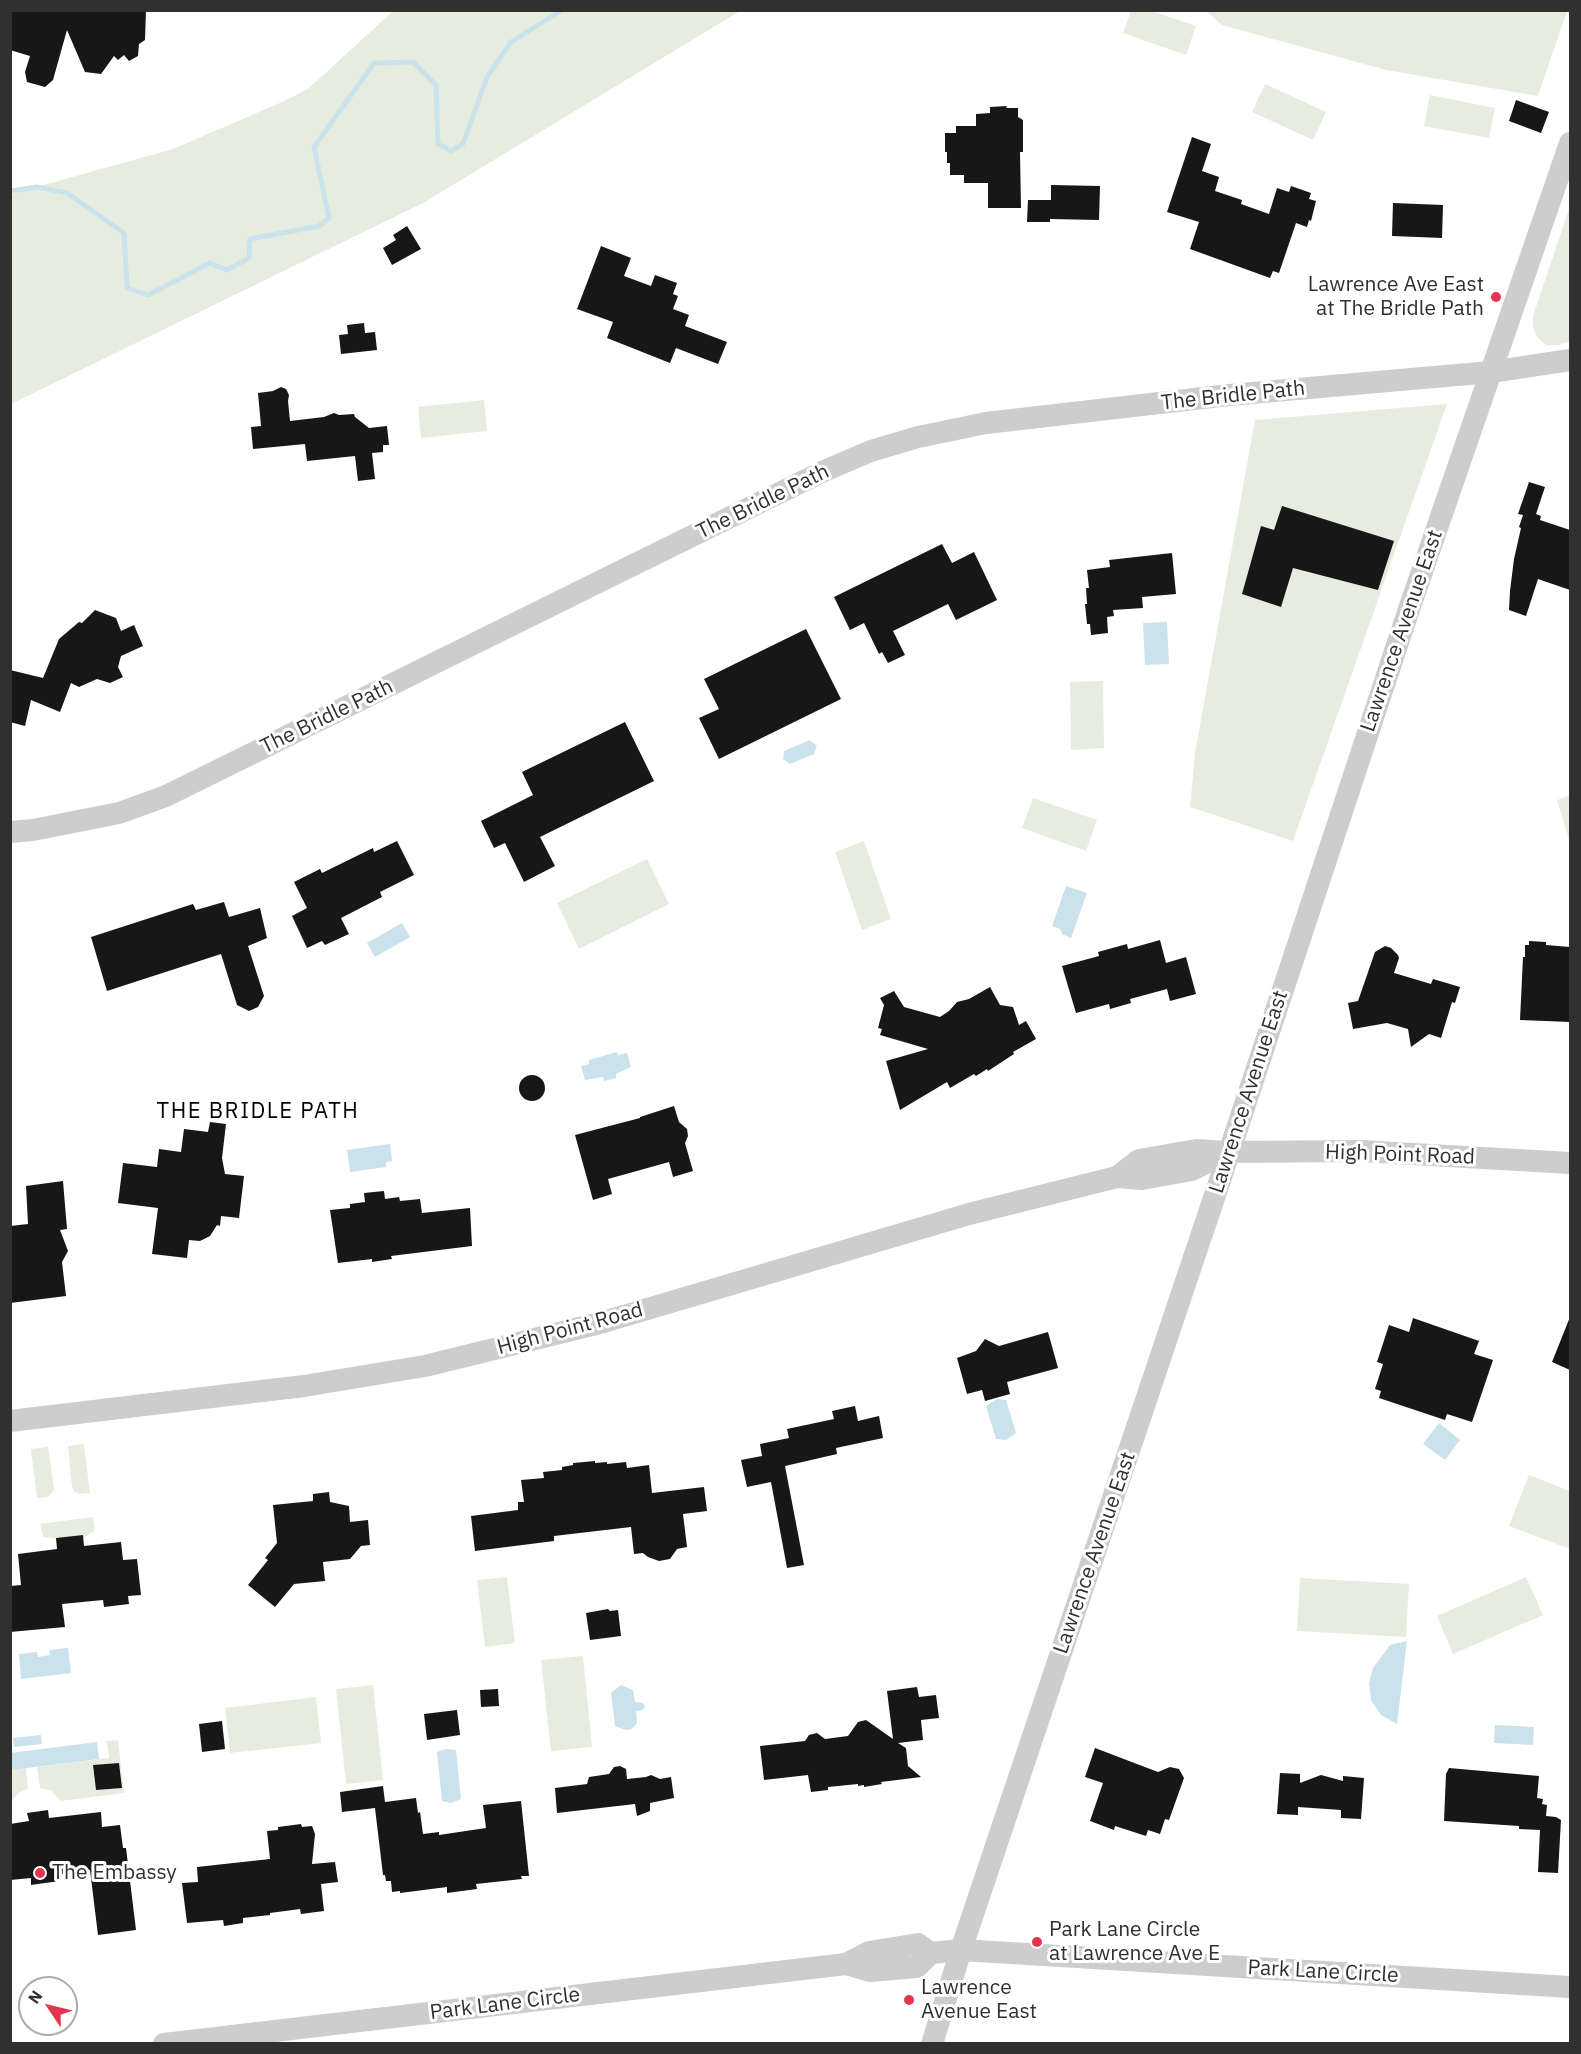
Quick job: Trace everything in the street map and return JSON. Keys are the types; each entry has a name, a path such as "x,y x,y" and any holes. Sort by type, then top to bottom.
{"street":[{"name":"Lawrence Avenue East","path":"932,2043 961,1950 1403,626 1570,143"},
{"name":"The Bridle Path","path":"10,832 33,830 119,813 166,796 824,471 871,451 918,437 986,423 1229,395 1491,372 1570,360"},
{"name":"High Point Road","path":"10,1421 304,1386 425,1366 600,1323 969,1214 1117,1177 1142,1179 1192,1170 1228,1152 1360,1151 1570,1163"},
{"name":"Park Lane Circle","path":"164,2043 846,1964 869,1952 918,1944 931,1953 961,1950 1570,1987"}],"green space":[{"path":"394,10 740,11 423,203 11,404 11,194 173,149 282,102 308,89"},
{"path":"1131,11 1152,11 1196,26 1186,55 1123,33"},
{"path":"1206,11 1567,11 1538,96 1386,70 1222,25"},
{"path":"1265,84 1326,112 1313,140 1252,112"},
{"path":"1430,95 1495,108 1489,138 1424,126"},
{"path":"1570,206 1570,341 1558,345 1546,345 1537,337 1533,328 1533,316"},
{"path":"484,400 487,431 421,438 418,407"},
{"path":"1447,404 1293,841 1190,807 1195,753 1255,420"},
{"path":"1103,681 1104,748 1071,750 1070,682"},
{"path":"1570,795 1570,843 1557,800"},
{"path":"1033,798 1097,820 1086,851 1022,828"},
{"path":"864,841 891,919 862,930 835,852"},
{"path":"647,859 669,904 579,949 557,903"},
{"path":"84,1444 90,1493 79,1494 72,1487 68,1446"},
{"path":"48,1447 54,1490 48,1497 37,1498 31,1449"},
{"path":"1529,1475 1570,1491 1570,1549 1509,1526"},
{"path":"93,1517 95,1530 85,1537 69,1540 43,1537 40,1524"},
{"path":"507,1577 515,1643 485,1647 477,1580"},
{"path":"1526,1577 1543,1615 1453,1654 1437,1616"},
{"path":"1300,1578 1409,1584 1406,1637 1297,1631"},
{"path":"583,1656 592,1747 551,1751 541,1660"},
{"path":"373,1685 383,1780 346,1784 336,1689"},
{"path":"316,1697 321,1743 230,1753 225,1708"},
{"path":"118,1740 124,1793 61,1801 52,1791 40,1788 37,1767 109,1758 107,1741","holes":["116,1763 120,1767 121,1784 118,1788 99,1790 96,1787 93,1768 96,1765"]},
{"path":"26,1768 28,1789 18,1793 11,1803 11,1770"}],"water":[{"path":"1167,622 1169,664 1145,665 1143,623"},
{"path":"810,740 817,746 814,754 790,764 783,759 784,751"},
{"path":"1066,886 1087,893 1071,938 1052,926"},
{"path":"402,923 410,937 375,957 367,943"},
{"path":"617,1052 618,1055 627,1053 631,1067 616,1074 616,1078 604,1081 603,1077 585,1080 581,1066 589,1064 589,1060"},
{"path":"390,1144 392,1161 386,1162 386,1167 350,1172 347,1150"},
{"path":"997,1399 1006,1400 1016,1433 1006,1440 996,1439 986,1406"},
{"path":"1439,1423 1460,1440 1445,1460 1423,1444"},
{"path":"1407,1641 1397,1724 1381,1715 1371,1700 1369,1683 1373,1668 1390,1645"},
{"path":"68,1648 71,1673 21,1679 19,1654 37,1652 38,1657 50,1655 49,1650"},
{"path":"621,1685 633,1690 635,1702 643,1703 645,1707 636,1711 637,1723 632,1729 626,1730 615,1726 611,1693"},
{"path":"1495,1725 1534,1727 1533,1745 1494,1743"},
{"path":"41,1735 42,1744 14,1747 13,1738"},
{"path":"97,1742 99,1759 11,1770 11,1753"},
{"path":"446,1749 456,1750 461,1799 451,1803 442,1801 437,1752"}],"building":[{"path":"10,10 146,10 145,40 139,44 138,56 129,61 124,55 118,60 114,56 101,74 85,72 67,30 53,80 45,87 27,82 25,72 30,56 10,50"},
{"path":"1516,100 1549,112 1541,133 1509,121"},
{"path":"1007,106 1006,108 1018,108 1018,117 1023,120 1023,152 1020,152 1021,208 988,208 988,183 964,183 964,175 950,175 950,163 947,163 947,152 945,152 945,133 956,133 956,126 976,126 976,114 990,113 990,107"},
{"path":"1192,137 1211,144 1202,171 1219,177 1215,191 1242,200 1241,204 1269,214 1277,188 1289,192 1291,186 1311,193 1309,199 1316,201 1311,221 1309,220 1307,227 1296,223 1279,273 1273,271 1270,278 1190,249 1199,222 1167,212"},
{"path":"1051,185 1100,186 1099,220 1050,219 1050,222 1027,222 1028,200 1051,200"},
{"path":"1393,203 1443,205 1442,238 1392,236"},
{"path":"407,226 421,249 392,265 383,248 396,240 393,235"},
{"path":"601,246 631,258 624,276 651,286 655,275 677,283 673,294 678,296 673,309 689,315 685,326 727,342 718,364 676,348 670,363 607,338 613,322 577,309"},
{"path":"364,323 365,333 375,332 377,350 341,354 339,335 348,334 347,325"},
{"path":"281,387 286,389 289,395 290,421 324,417 334,413 354,414 369,428 387,426 389,445 383,445 383,452 372,453 375,479 358,481 355,456 307,461 305,444 253,449 251,427 261,426 258,393 273,391"},
{"path":"1529,482 1545,487 1536,514 1541,516 1540,520 1570,530 1570,590 1538,579 1526,616 1509,610 1514,559 1523,515 1518,514"},
{"path":"1282,506 1394,541 1378,590 1293,568 1281,607 1242,594 1261,526 1274,530"},
{"path":"942,544 952,563 974,552 997,600 956,620 948,604 893,631 905,655 888,663 882,652 879,654 864,623 850,630 834,597"},
{"path":"1172,553 1176,594 1142,597 1143,608 1113,610 1114,616 1107,617 1108,633 1091,635 1090,624 1087,624 1085,604 1087,604 1086,588 1089,588 1087,570 1110,567 1109,560"},
{"path":"95,610 116,618 121,631 134,625 143,646 121,656 118,667 123,677 110,683 97,679 79,687 71,683 60,712 31,700 25,726 10,722 10,670 43,678 59,639 79,622 82,623"},
{"path":"806,629 841,699 719,759 699,718 719,709 704,679"},
{"path":"625,722 654,781 540,837 555,866 524,882 505,843 494,848 481,821 533,795 522,772"},
{"path":"397,841 414,875 380,892 382,897 341,918 349,934 325,945 322,941 307,948 292,916 307,908 294,882 320,869 322,873 373,848 374,852"},
{"path":"224,902 229,917 260,908 267,938 248,946 264,996 258,1007 249,1011 237,1005 221,954 107,991 91,937 193,904 196,910"},
{"path":"1160,940 1166,963 1186,957 1196,994 1170,1001 1167,989 1130,999 1131,1003 1110,1009 1109,1004 1076,1013 1062,966 1099,956 1098,952 1127,944 1128,949"},
{"path":"1529,941 1570,947 1570,1022 1520,1020 1523,957 1525,957 1525,945 1529,945"},
{"path":"1385,946 1391,948 1399,958 1394,973 1431,984 1433,979 1460,987 1455,1003 1452,1002 1441,1038 1429,1034 1411,1047 1408,1029 1387,1023 1353,1029 1348,1003 1358,1001 1375,952"},
{"path":"990,987 1000,1005 1013,1007 1019,1025 1026,1021 1036,1039 1013,1052 1014,1054 988,1071 987,1069 976,1076 974,1074 950,1088 947,1082 900,1110 886,1061 928,1049 880,1035 882,1029 878,1028 884,1005 880,998 894,991 904,1007 940,1017 957,1002 969,999"},
{"path":"532,1075 541,1079 545,1088 541,1097 532,1101 523,1097 519,1088 523,1079"},
{"path":"674,1106 679,1122 687,1129 688,1136 685,1143 693,1171 673,1177 669,1162 608,1179 612,1194 593,1200 575,1135 640,1118"},
{"path":"210,1122 226,1124 222,1158 225,1174 244,1176 239,1218 221,1216 220,1226 217,1225 210,1236 200,1241 189,1240 187,1258 152,1254 158,1208 118,1203 123,1163 157,1167 159,1149 181,1152 184,1129 208,1132"},
{"path":"63,1181 67,1229 60,1230 68,1251 62,1262 66,1296 10,1303 10,1226 28,1224 26,1186"},
{"path":"384,1191 385,1199 399,1197 400,1201 420,1199 422,1213 470,1208 472,1246 391,1256 392,1259 372,1262 372,1259 338,1263 330,1210 350,1208 350,1204 365,1202 364,1193"},
{"path":"1570,1317 1570,1370 1552,1362"},
{"path":"1413,1318 1479,1341 1474,1354 1493,1360 1472,1422 1447,1414 1445,1420 1379,1398 1381,1391 1375,1389 1383,1364 1377,1362 1389,1325 1409,1332"},
{"path":"1048,1332 1058,1368 1007,1382 1010,1394 985,1401 982,1390 967,1394 957,1358 976,1351 985,1339 999,1346"},
{"path":"855,1406 858,1421 879,1416 883,1438 836,1448 837,1454 785,1466 804,1565 787,1568 771,1482 747,1487 741,1460 762,1456 760,1444 789,1438 787,1429 834,1419 832,1411"},
{"path":"595,1461 595,1463 607,1462 607,1464 626,1462 627,1468 649,1465 652,1493 704,1487 707,1511 683,1514 687,1547 677,1549 670,1559 659,1561 643,1553 634,1554 631,1527 554,1536 554,1541 475,1551 471,1516 518,1510 518,1502 524,1502 521,1480 544,1478 543,1472 562,1470 562,1467 573,1465 573,1463"},
{"path":"329,1492 330,1502 349,1506 350,1522 368,1520 370,1545 361,1546 350,1559 323,1562 325,1581 294,1584 275,1607 248,1585 268,1560 265,1558 277,1543 273,1505 313,1501 313,1494"},
{"path":"83,1535 84,1546 121,1542 123,1560 137,1559 141,1595 128,1596 129,1604 104,1607 103,1600 62,1604 65,1627 10,1632 10,1586 21,1585 18,1554 57,1549 56,1538"},
{"path":"608,1609 618,1610 621,1636 590,1640 586,1613"},
{"path":"917,1687 919,1697 936,1695 939,1718 921,1720 923,1740 898,1743 906,1748 908,1766 921,1777 881,1782 882,1784 864,1787 858,1784 828,1787 828,1790 811,1792 808,1775 764,1780 760,1746 805,1741 809,1735 817,1733 825,1739 848,1736 858,1722 866,1720 893,1739 887,1691"},
{"path":"498,1689 499,1706 481,1707 480,1690"},
{"path":"457,1710 460,1735 427,1740 424,1714"},
{"path":"222,1721 225,1749 202,1752 199,1724"},
{"path":"1095,1748 1158,1772 1170,1767 1179,1769 1184,1778 1169,1820 1165,1819 1160,1834 1148,1830 1146,1836 1115,1826 1114,1830 1090,1821 1103,1783 1085,1777"},
{"path":"119,1763 122,1788 96,1790 93,1765"},
{"path":"620,1766 626,1769 627,1779 651,1775 660,1779 671,1777 674,1798 650,1803 650,1811 637,1816 635,1804 557,1813 555,1788 587,1784 589,1777 609,1774 614,1767"},
{"path":"1449,1768 1539,1776 1537,1798 1543,1799 1542,1804 1547,1805 1546,1816 1561,1820 1558,1873 1538,1872 1540,1830 1519,1829 1519,1826 1444,1821 1446,1774"},
{"path":"1280,1773 1300,1774 1300,1783 1321,1775 1343,1781 1343,1776 1364,1778 1361,1819 1341,1818 1341,1810 1298,1807 1298,1815 1277,1814"},
{"path":"383,1786 385,1802 416,1798 423,1834 439,1832 439,1835 486,1828 483,1805 521,1801 529,1876 521,1876 522,1879 476,1884 477,1889 447,1893 447,1887 392,1892 391,1881 386,1881 383,1875 375,1808 342,1812 340,1792"},
{"name":"The Embassy","path":"48,1810 49,1818 101,1812 102,1827 120,1825 123,1848 126,1848 136,1930 98,1935 90,1870 60,1874 61,1881 31,1885 31,1878 10,1880 10,1824 29,1821 27,1813"},
{"path":"301,1824 302,1827 312,1826 315,1834 312,1864 335,1862 338,1882 321,1884 324,1911 301,1914 300,1909 270,1913 270,1915 243,1918 243,1923 224,1926 223,1920 187,1923 182,1883 198,1882 197,1867 270,1859 267,1831"}],"waterway":[{"path":"10,191 37,187 67,193 124,233 127,288 148,295 210,263 227,270 249,258 250,239 319,226 329,218 314,147 374,63 413,62 436,85 438,144 451,151 463,144 487,77 511,42 562,10"}],"place":[{"name":"Lawrence Ave East at The Bridle Path","path":"1496,297"},
{"name":"The Embassy","path":"40,1873"},
{"name":"Park Lane Circle at Lawrence Ave E","path":"1037,1942"},
{"name":"Lawrence Avenue East","path":"909,2000"}],"district":[{"name":"THE BRIDLE PATH","path":"258,1112"}]}
